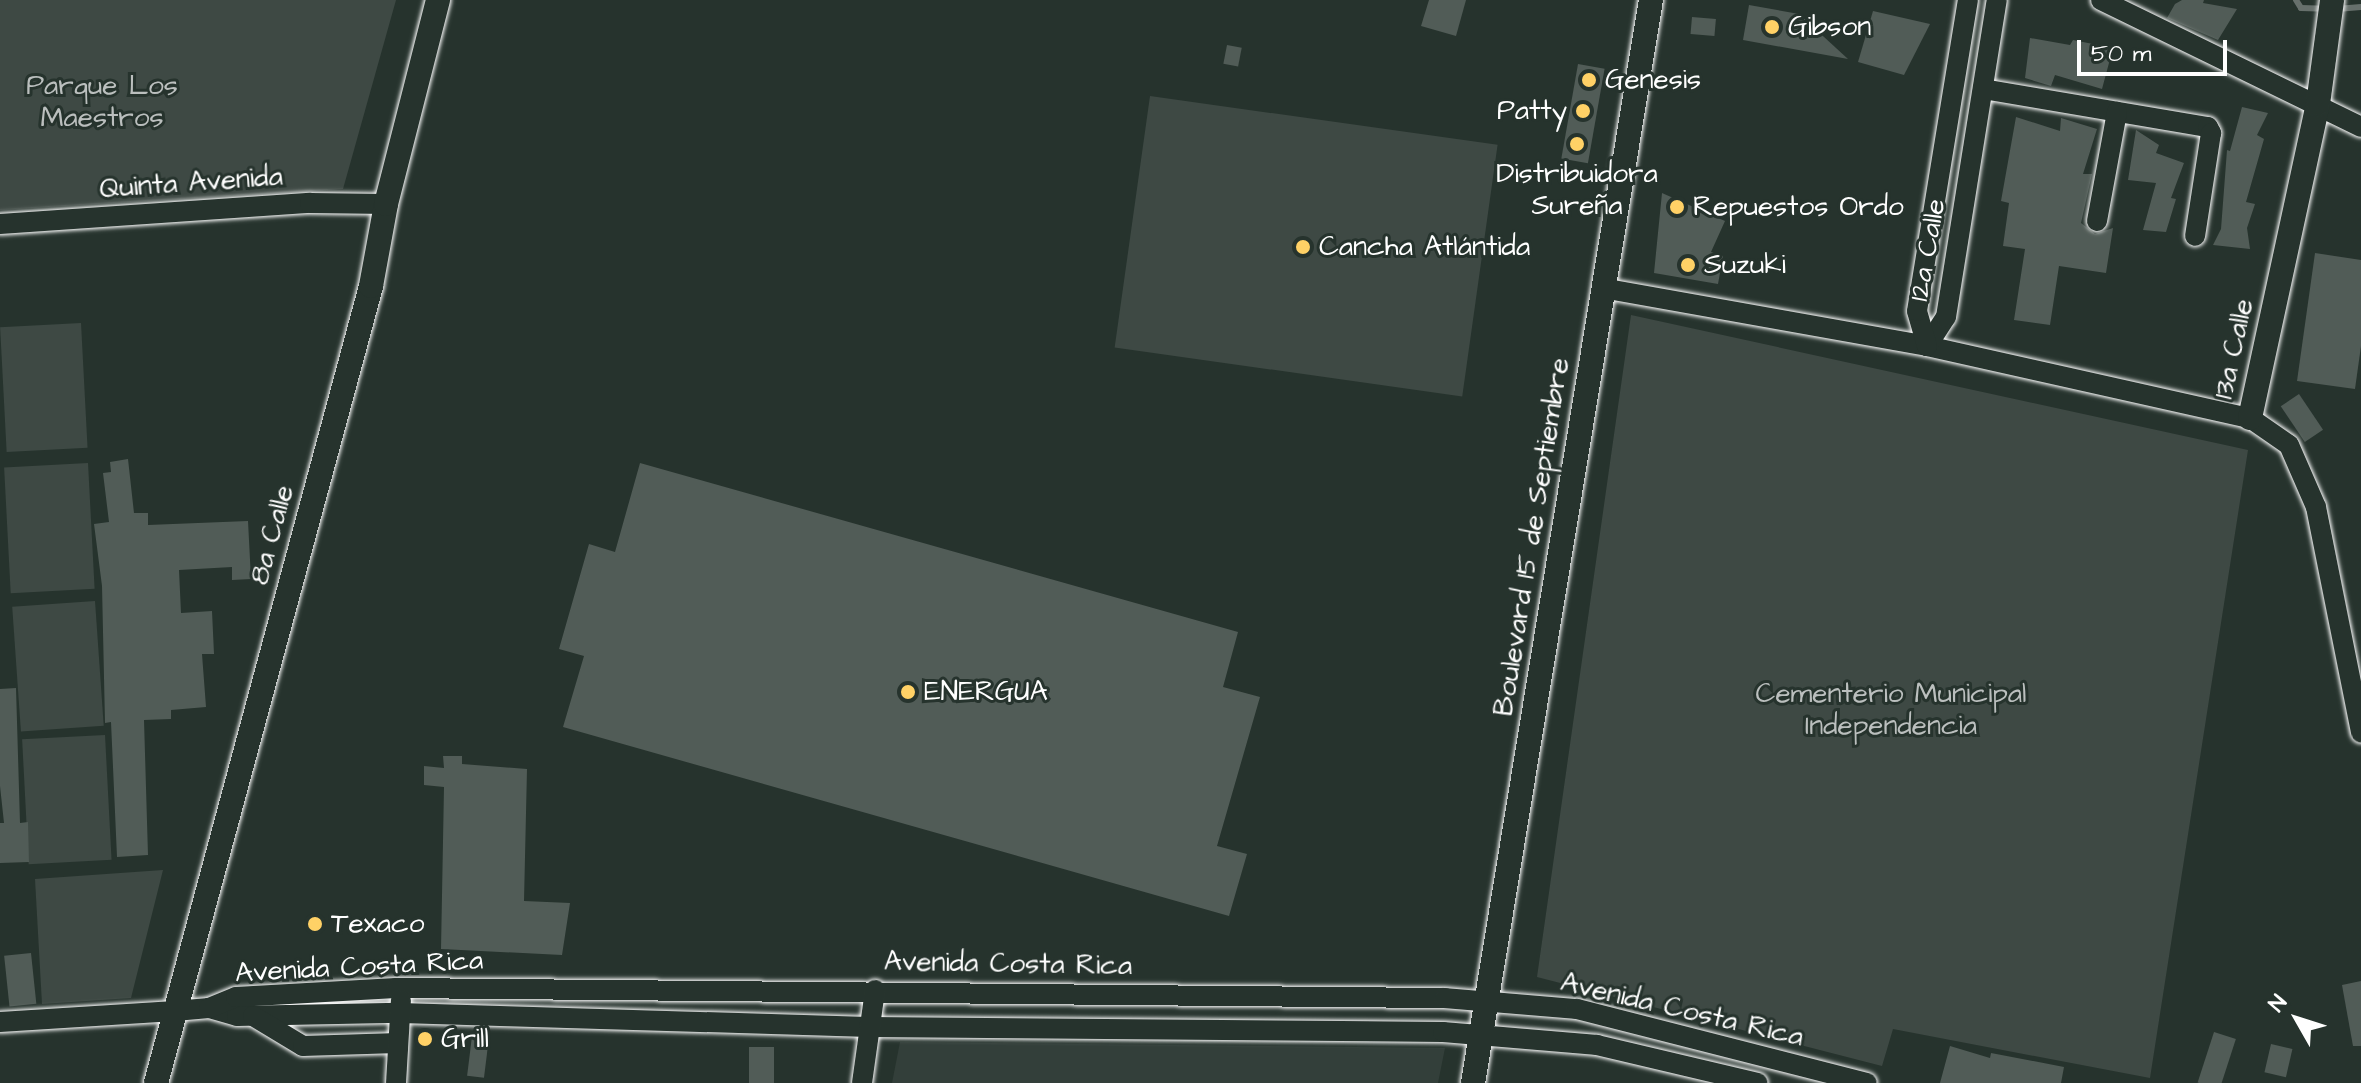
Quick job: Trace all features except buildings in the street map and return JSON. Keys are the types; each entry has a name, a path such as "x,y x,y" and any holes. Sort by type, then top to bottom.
{"street":[{"name":"8a Calle","path":"156,1083 371,286 386,204 438,0"},
{"name":"Boulevard 15 de Septiembre","path":"1473,1083 1651,0"},
{"name":"12a Calle","path":"1927,346 1917,311 1968,0"},
{"name":"12a Calle","path":"1927,346 1946,317 1997,0"},
{"path":"2101,0 2361,127"},
{"name":"13a Calle","path":"2332,0 2318,104 2250,418 2289,445 2316,507 2361,733"},
{"path":"1983,89 2208,127 2211,133 2195,236"},
{"path":"2097,221 2117,112"},
{"name":"Quinta Avenida","path":"0,224 310,203 386,204"},
{"path":"1602,288 1927,346 2250,418"},
{"path":"396,1083 401,988"},
{"name":"Avenida Costa Rica","path":"209,1008 236,997 401,988 875,990 1486,1001 1577,1009 1867,1083"},
{"path":"862,1083 875,990"},
{"path":"0,1022 209,1008"},
{"name":"Avenida Costa Rica","path":"209,1008 237,1016 400,1013 869,1027 1481,1035 1597,1045 1758,1083"},
{"path":"253,1016 303,1046 398,1043"}],"shaded area":[{"path":"900,1042 1445,1048 1438,1083 892,1083"}],"green space":[{"name":"Parque Los Maestros","path":"0,0 396,0 343,189 0,210"},
{"name":"Cancha Atlántida","path":"1150,96 1498,145 1462,396 1115,348"},
{"name":"Cementerio Municipal Independencia","path":"1631,315 2248,450 2150,1078 1893,1029 1882,1066 1537,977"},
{"path":"81,323 88,448 7,452 0,327"},
{"path":"88,463 95,589 11,593 4,467"},
{"path":"95,601 104,726 21,731 12,607"},
{"path":"105,735 112,860 29,864 22,739"},
{"path":"163,870 131,998 42,1004 35,879"}],"waterway":[{"path":"2296,0 2301,8 2326,9"},
{"path":"2337,9 2361,7"}],"place":[{"name":"Gibson","path":"1772,27"},
{"name":"Genesis","path":"1589,80"},
{"name":"Patty","path":"1583,111"},
{"name":"Distribuidora Sureña","path":"1577,144"},
{"name":"Repuestos Ordo","path":"1677,207"},
{"name":"Cancha Atlántida","path":"1303,247"},
{"name":"Suzuki","path":"1688,265"},
{"name":"ENERGUA","path":"908,692"},
{"name":"Texaco","path":"315,924"},
{"name":"Grill","path":"425,1039"}]}
